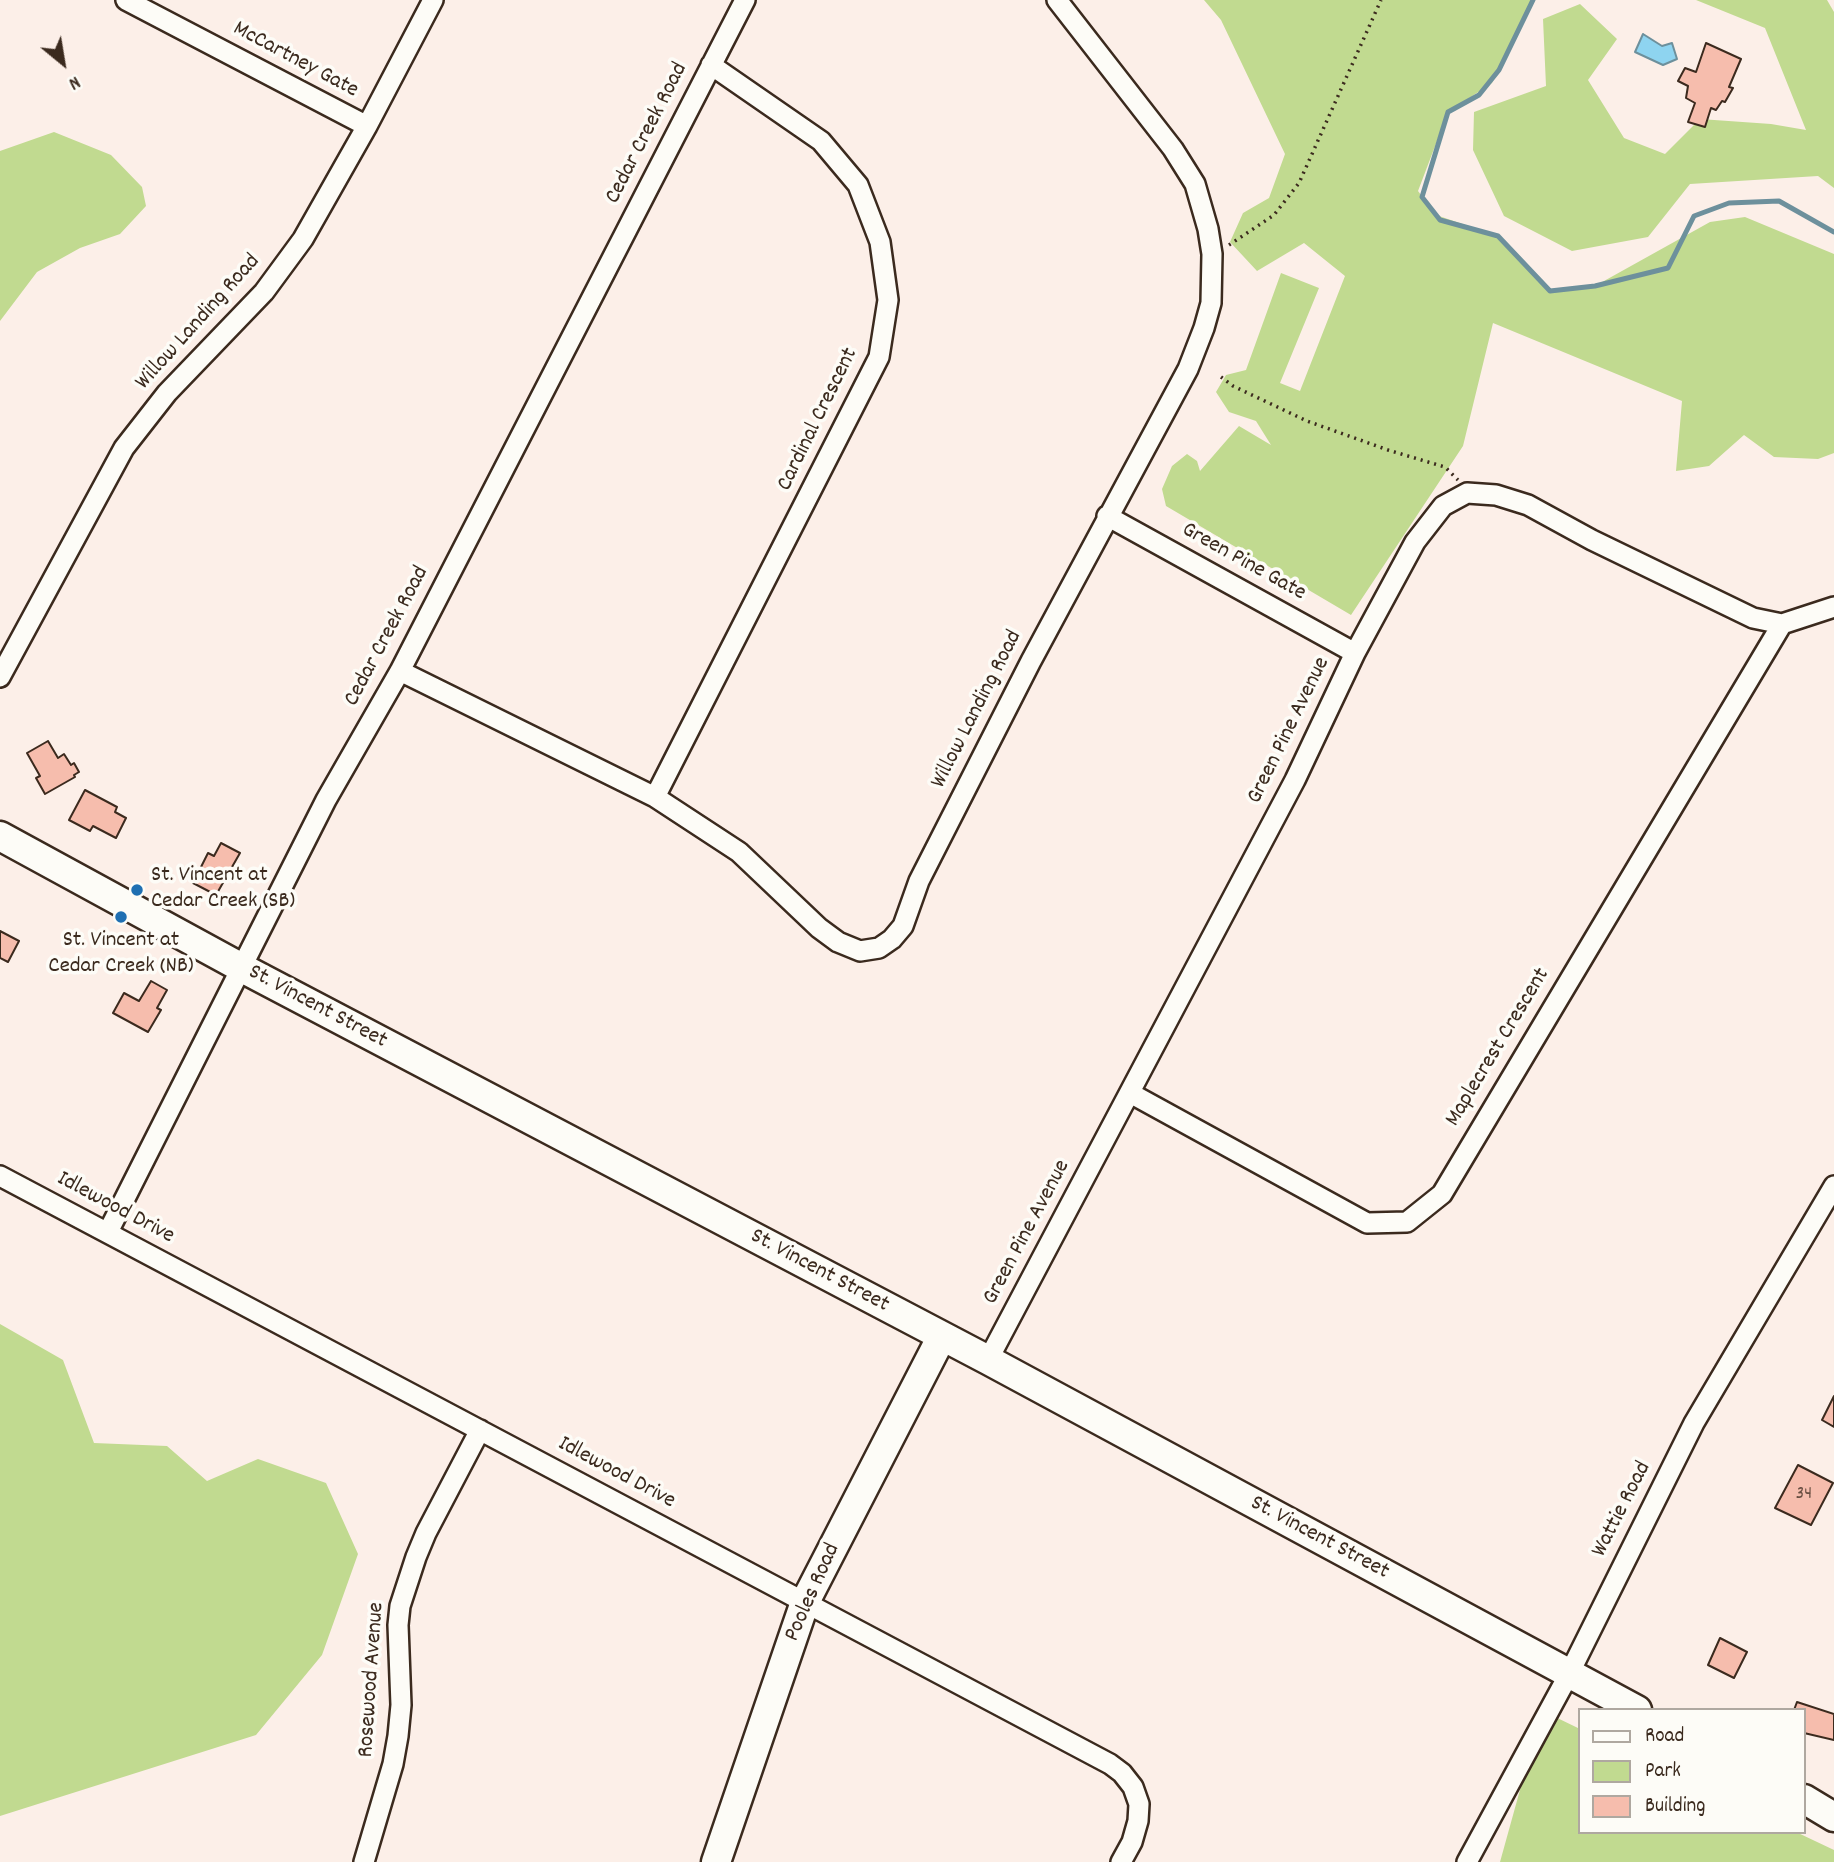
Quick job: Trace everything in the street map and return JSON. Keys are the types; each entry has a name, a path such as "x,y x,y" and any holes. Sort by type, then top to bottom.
{"street":[{"name":"McCartney Gate","path":"126,0 368,126"},
{"name":"Willow Landing Road","path":"0,677 124,448 167,393 264,292 303,239 368,126 433,0"},
{"name":"Cedar Creek Road","path":"108,1232 326,800 400,671 746,0"},
{"name":"Willow Landing Road","path":"400,671 655,797 739,852 819,928 838,942 860,951 879,948 892,939 903,926 919,881 964,791 1107,516 1188,369 1211,303 1212,254 1201,203 1186,167 1057,0"},
{"name":"Cardinal Crescent","path":"655,797 880,358 888,300 880,242 858,185 821,141 711,65"},
{"path":"1466,493 1496,495 1528,505 1592,540 1753,618 1782,624 1834,607"},
{"name":"Green Pine Avenue","path":"988,1360 1295,780 1355,653 1415,542 1443,506 1466,493"},
{"name":"Green Pine Gate","path":"1107,516 1355,653"},
{"name":"Maplecrest Crescent","path":"1130,1093 1367,1223 1407,1222 1441,1194 1782,624"},
{"name":"St. Vincent Street","path":"0,836 242,968 988,1360 1633,1708"},
{"name":"Idlewood Drive","path":"0,1176 1098,1757 1122,1773 1133,1787 1139,1804 1132,1842 1121,1862"},
{"name":"Wattie Road","path":"1467,1862 1569,1674 1694,1423 1834,1186"},
{"name":"Pooles Road","path":"716,1862 805,1601 942,1336"},
{"name":"Rosewood Avenue","path":"364,1862 390,1777 398,1736 401,1705 400,1606 426,1533 480,1430"},
{"path":"1806,1800 1834,1817"}],"path":[{"path":"1212,254 1274,215 1299,183 1381,0"},
{"path":"1221,377 1233,386 1307,421 1446,467 1466,493"}],"green space":[{"path":"1204,0 1533,0 1492,83 1448,112 1418,191 1436,215 1498,236 1550,291 1595,286 1710,222 1745,217 1834,254 1834,453 1818,459 1774,457 1744,435 1709,466 1676,471 1682,401 1493,323 1463,446 1351,615 1166,506 1162,489 1172,466 1187,454 1197,461 1200,471 1239,426 1271,445 1256,421 1229,412 1216,392 1226,375 1246,370 1281,273 1319,288 1280,383 1300,391 1345,276 1304,243 1257,271 1230,242 1243,213 1269,198 1285,154 1221,20"},
{"path":"1696,0 1827,0 1834,12 1834,188 1818,176 1690,184 1648,237 1572,251 1504,216 1473,150 1474,112 1546,86 1543,19 1580,4 1617,39 1588,80 1624,138 1665,154 1700,119 1771,124 1806,130 1765,28"},
{"path":"54,132 111,155 142,187 146,206 120,234 80,248 37,272 0,321 0,151"},
{"path":"0,1324 63,1360 94,1443 167,1446 207,1481 258,1459 326,1483 358,1554 322,1655 256,1735 0,1816"},
{"path":"1547,1713 1578,1728 1578,1834 1800,1834 1834,1850 1834,1862 1500,1862 1528,1761"}],"water":[{"path":"1643,34 1662,46 1672,43 1677,59 1663,65 1635,52"}],"building":[{"path":"1706,43 1741,59 1729,87 1733,88 1725,102 1722,101 1716,110 1711,108 1705,127 1688,122 1695,103 1686,98 1688,86 1678,81 1685,68 1696,72"},
{"path":"48,741 58,758 64,754 79,772 45,794 36,778 40,776 27,753"},
{"path":"85,790 117,807 115,812 126,818 116,838 93,826 90,831 69,820"},
{"path":"221,843 240,853 216,895 193,883 208,853 214,856"},
{"path":"0,931 19,941 8,962 0,958"},
{"path":"151,981 167,990 157,1008 161,1010 148,1032 113,1013 124,993 139,1001"},
{"path":"1834,1396 1834,1427 1822,1420"},
{"path":"1798,1465 1833,1483 1811,1525 1775,1508"},
{"path":"1720,1638 1747,1652 1734,1678 1708,1665"},
{"path":"1797,1702 1834,1714 1834,1740 1806,1733 1806,1708 1795,1708"}],"waterway":[{"path":"1533,0 1499,70 1479,95 1448,112 1422,197 1440,220 1498,236 1550,291 1595,286 1668,268 1694,216 1729,203 1779,201 1834,232"}],"place":[{"name":"St. Vincent at Cedar Creek (SB)","path":"137,890"},
{"name":"St. Vincent at Cedar Creek (NB)","path":"121,917"}]}
